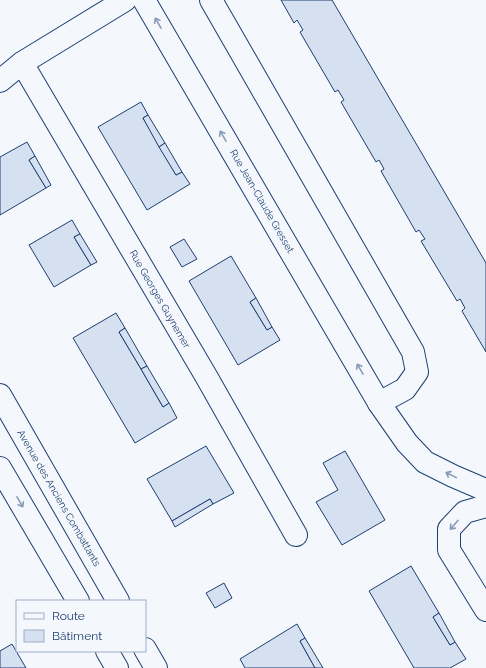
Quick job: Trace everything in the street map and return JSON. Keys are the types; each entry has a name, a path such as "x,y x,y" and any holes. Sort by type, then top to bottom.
{"street":[{"path":"0,81 22,63 126,0"},
{"name":"Rue Jean-Claude Gresset","path":"144,0 379,402 407,443 425,462 486,491"},
{"path":"211,0 413,352 417,372 405,389 379,402"},
{"path":"0,72 22,63"},
{"name":"Rue Georges Guynemer","path":"22,63 206,376 296,535"},
{"name":"Avenue des Anciens Combattants","path":"0,394 117,600"},
{"path":"0,468 77,600"},
{"path":"486,506 465,512 449,529 450,550 486,610"},
{"path":"146,651 156,668"},
{"path":"108,652 117,668"}],"building":[{"path":"281,0 332,0 486,263 486,352 462,311 465,308 460,299 457,301 421,241 425,239 419,230 416,232 381,171 384,169 379,160 376,162 341,102 344,100 338,90 335,92 300,32 303,30 297,20 294,23"},
{"path":"141,102 148,115 143,118 176,175 182,172 190,184 147,210 98,127"},
{"path":"148,115 165,143 159,147 143,118"},
{"path":"27,142 35,156 29,160 46,188 0,215 0,157"},
{"path":"165,143 182,172 176,175 159,147"},
{"path":"35,156 51,185 46,188 29,160"},
{"path":"72,220 80,234 74,237 91,265 54,287 29,245"},
{"path":"80,234 97,262 91,265 74,237"},
{"path":"184,239 197,259 182,267 170,247"},
{"path":"231,256 256,298 250,302 267,330 272,327 280,340 238,365 189,281"},
{"path":"256,298 272,327 267,330 250,302"},
{"path":"116,313 125,328 119,332 163,407 169,403 177,418 135,443 73,338"},
{"path":"125,328 147,366 141,369 119,332"},
{"path":"147,366 169,403 163,407 141,369"},
{"path":"206,446 234,493 213,504 210,499 172,521 147,479"},
{"path":"345,451 385,520 342,545 316,502 338,490 323,463"},
{"path":"210,499 213,504 175,527 172,521"},
{"path":"411,566 439,613 433,617 450,645 455,642 466,659 450,668 414,668 369,591"},
{"path":"224,583 232,598 215,608 206,593"},
{"path":"439,613 455,642 450,645 433,617"},
{"path":"297,624 305,638 300,641 315,668 245,668 240,659"},
{"path":"305,638 323,668 315,668 300,641"},
{"path":"12,644 26,668 0,668 0,651"}]}
